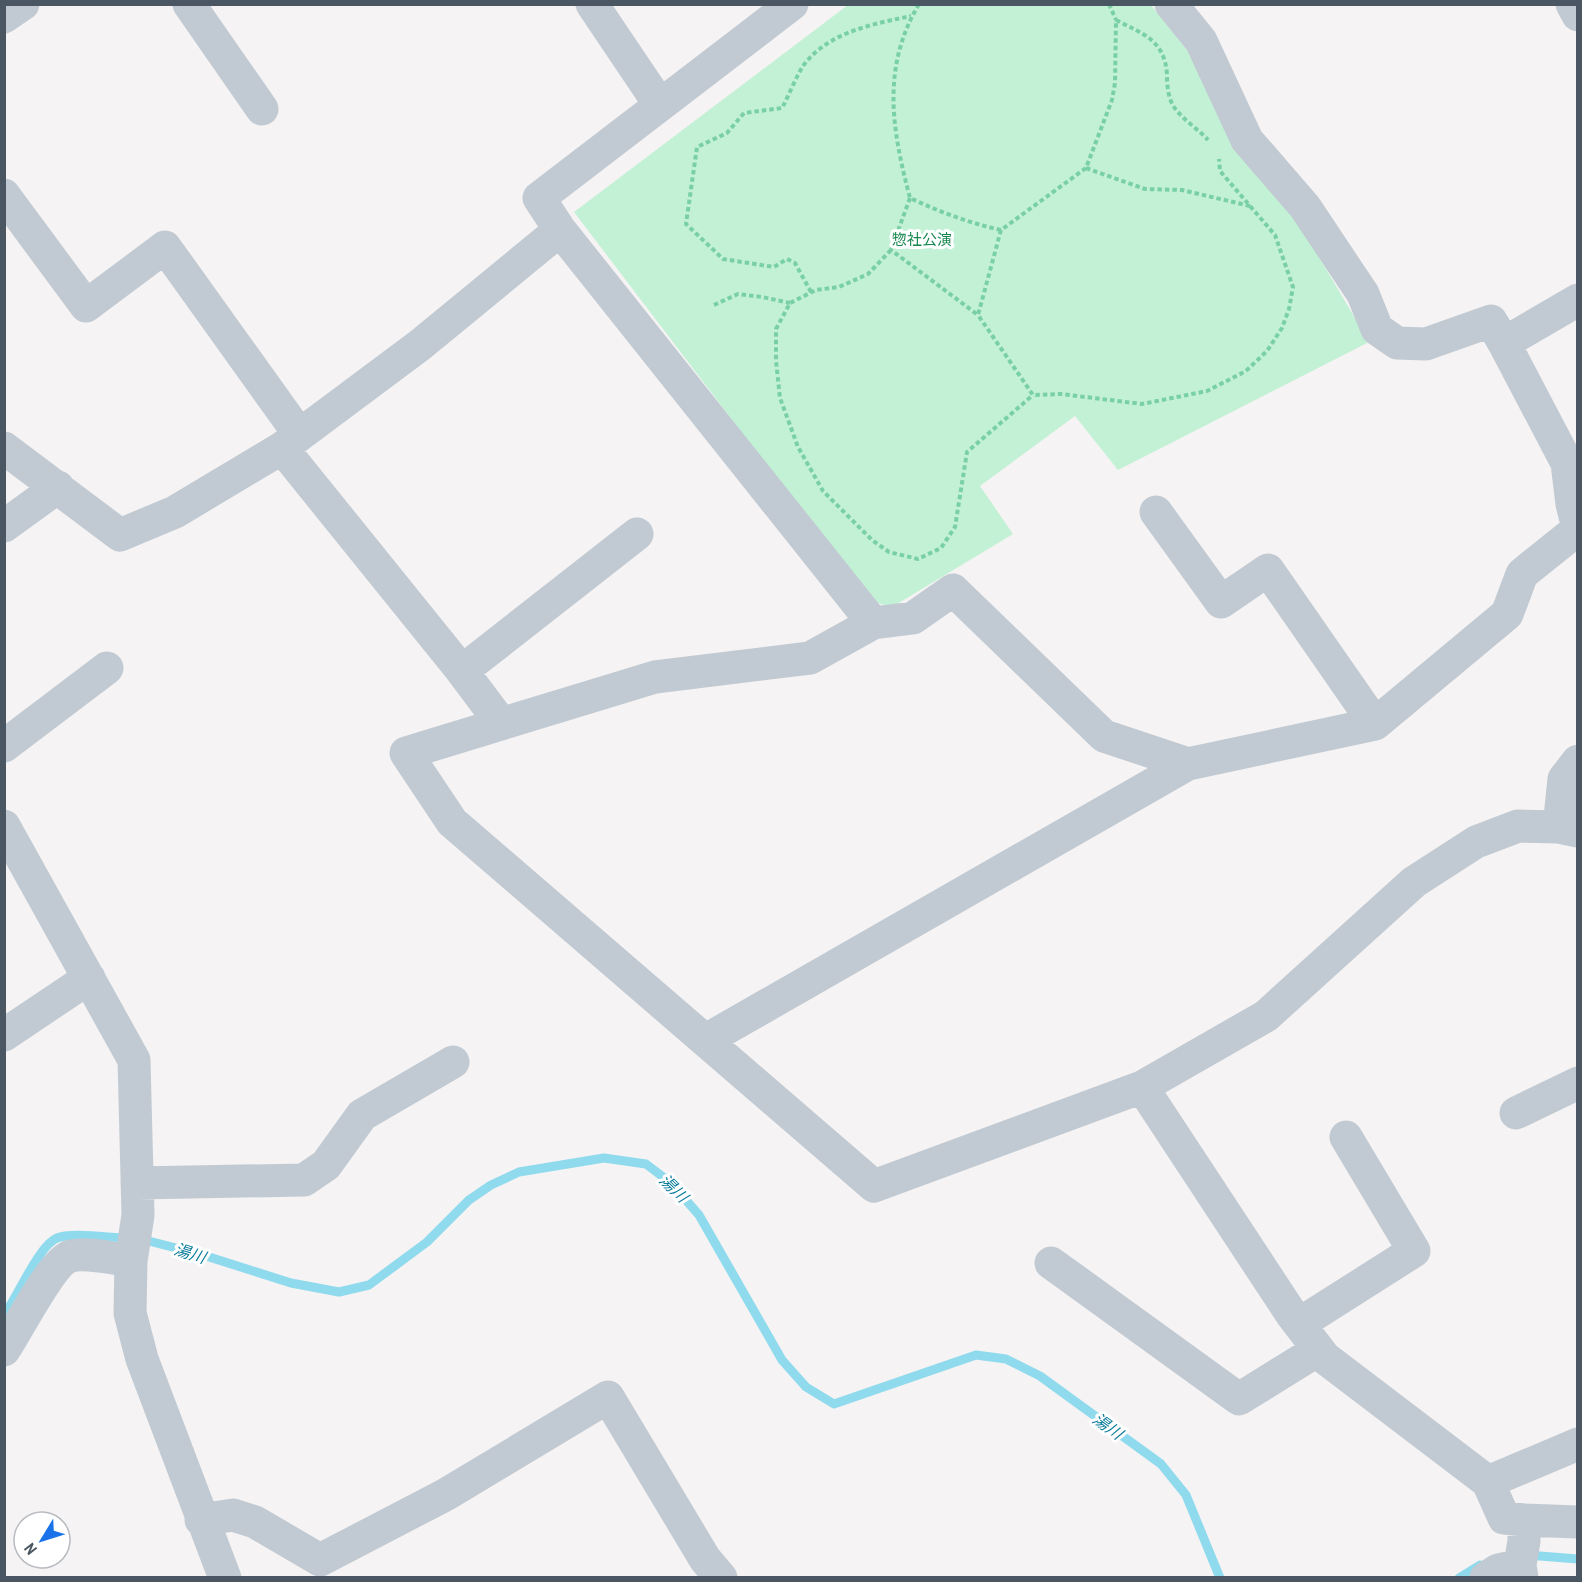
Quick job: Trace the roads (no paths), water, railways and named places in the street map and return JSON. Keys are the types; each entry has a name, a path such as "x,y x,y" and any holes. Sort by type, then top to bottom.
{"street":[{"path":"4,17 23,4"},
{"path":"189,4 262,109"},
{"path":"592,4 660,105"},
{"path":"792,4 539,198 560,231 873,623"},
{"path":"706,1040 1188,764 1376,724 1507,614 1522,574 1576,516 1567,463 1491,321 1426,344 1397,343 1377,329 1363,294 1305,207 1247,140 1201,41 1170,4"},
{"path":"1572,4 1578,15"},
{"path":"4,195 86,306 165,247 290,441 501,723"},
{"path":"4,448 120,535 175,512 290,441 420,345 560,231"},
{"path":"1504,343 1578,300"},
{"path":"4,526 58,487"},
{"path":"1156,512 1221,602 1268,570 1376,724"},
{"path":"462,671 637,534"},
{"path":"1188,764 1104,736 953,590 913,618 873,623 810,658 655,677 406,753 452,822 874,1186 1142,1087 1266,1016 1414,882 1476,842 1518,826 1568,829 1564,779 1578,761"},
{"path":"4,746 107,668"},
{"path":"4,826 134,1060 138,1215 131,1261 130,1313 142,1359 201,1520 225,1578"},
{"path":"4,1035 89,978"},
{"path":"137,1183 304,1180 326,1165 362,1115 453,1062"},
{"path":"1516,1113 1578,1083"},
{"path":"1142,1087 1318,1350 1325,1358 1488,1482 1522,1553"},
{"path":"1299,1324 1414,1251 1346,1137"},
{"path":"4,1350 54,1269 69,1256 84,1255 131,1261"},
{"path":"1051,1263 1239,1399 1318,1350"},
{"path":"201,1520 233,1515 255,1522 320,1560 445,1495 608,1397 705,1559 721,1578"},
{"path":"1488,1482 1578,1444"},
{"path":"1486,1578 1522,1553 1578,1522"}],"waterway":[{"name":"湯川","path":"141,1239 203,1255 291,1283 339,1292 369,1285 427,1242 469,1200 491,1185 519,1172 604,1158 646,1164 671,1183 699,1215 782,1360 806,1387 834,1404 976,1355 1006,1359 1040,1376 1161,1464 1186,1495 1220,1578"},
{"name":"湯川","path":"4,1315 36,1261 57,1238 81,1235 128,1238"},
{"name":"湯川","path":"1527,1555 1578,1559"},
{"name":"湯川","path":"1459,1578 1480,1565"}],"park label":[{"name":"惣社公演","path":"922,240"}]}
